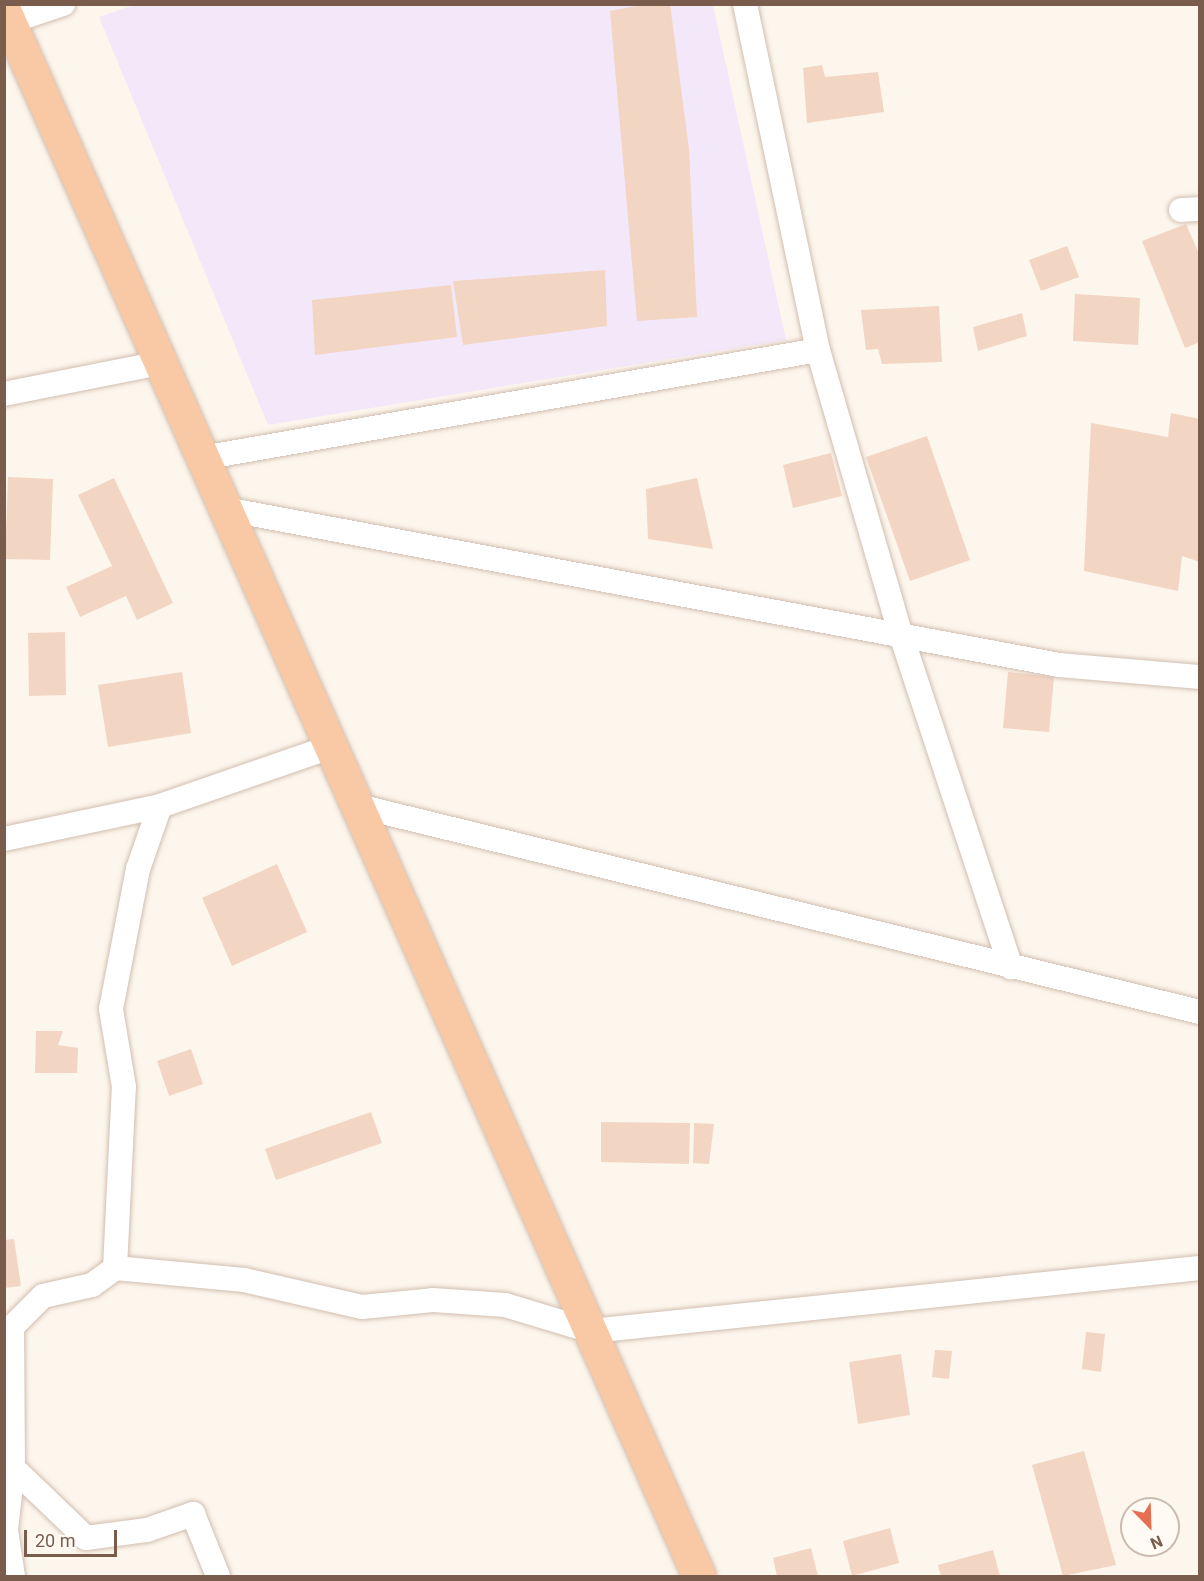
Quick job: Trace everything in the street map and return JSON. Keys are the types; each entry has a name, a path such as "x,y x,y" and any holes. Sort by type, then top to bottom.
{"highway":[{"path":"8,16 699,1576"}],"street":[{"path":"8,16 63,4"},
{"path":"745,4 818,350 901,635 1011,967"},
{"path":"202,458 818,350"},
{"path":"4,394 160,363"},
{"path":"225,509 1059,665 1200,677"},
{"path":"4,839 160,806 330,747"},
{"path":"115,1268 124,1087 111,1008 138,870 160,806"},
{"path":"358,806 1200,1012"},
{"path":"14,1576 6,1530 13,1468 12,1327 43,1296 92,1286 115,1268 244,1280 362,1307 433,1300 505,1305 591,1331 1200,1268"},
{"path":"13,1468 86,1538 147,1530 193,1514 218,1576"}],"shaded area":[{"path":"137,4 713,5 786,340 268,425 99,17"}],"building":[{"path":"647,4 670,4 689,149 697,317 637,321 610,11"},
{"path":"822,65 825,77 878,72 884,112 807,123 803,68"},
{"path":"1186,224 1200,256 1200,342 1185,348 1142,241"},
{"path":"1067,246 1079,277 1041,291 1029,260"},
{"path":"605,270 607,326 463,345 453,281"},
{"path":"451,285 457,337 315,355 312,300"},
{"path":"1075,294 1140,298 1138,345 1073,341"},
{"path":"939,306 942,362 882,364 878,349 866,350 861,310"},
{"path":"1022,313 1027,336 978,351 973,327"},
{"path":"1171,413 1200,419 1200,562 1182,556 1178,591 1084,571 1091,423 1168,437"},
{"path":"927,436 970,560 910,581 866,457"},
{"path":"831,453 842,496 793,508 783,465"},
{"path":"8,477 53,479 50,560 5,559"},
{"path":"114,478 173,603 137,620 126,596 80,617 66,587 112,566 78,495"},
{"path":"697,478 713,549 648,539 646,489"},
{"path":"65,632 66,695 29,696 28,633"},
{"path":"182,672 191,733 108,747 98,685"},
{"path":"1008,672 1054,677 1049,732 1003,728"},
{"path":"277,864 307,932 232,966 202,898"},
{"path":"36,1031 63,1031 58,1045 78,1048 77,1073 35,1073"},
{"path":"191,1049 203,1084 169,1096 157,1061"},
{"path":"371,1112 382,1143 276,1180 265,1149"},
{"path":"601,1122 690,1123 689,1164 601,1162"},
{"path":"694,1123 714,1124 709,1164 693,1163"},
{"path":"14,1239 21,1286 4,1288 4,1240"},
{"path":"1086,1332 1105,1334 1101,1372 1082,1369"},
{"path":"935,1350 952,1351 949,1379 932,1377"},
{"path":"901,1354 910,1415 858,1424 849,1362"},
{"path":"1084,1451 1116,1565 1063,1576 1032,1465"},
{"path":"890,1528 899,1563 852,1576 843,1541"},
{"path":"811,1548 818,1576 777,1576 773,1558"},
{"path":"993,1550 1000,1576 941,1576 938,1565"}]}
